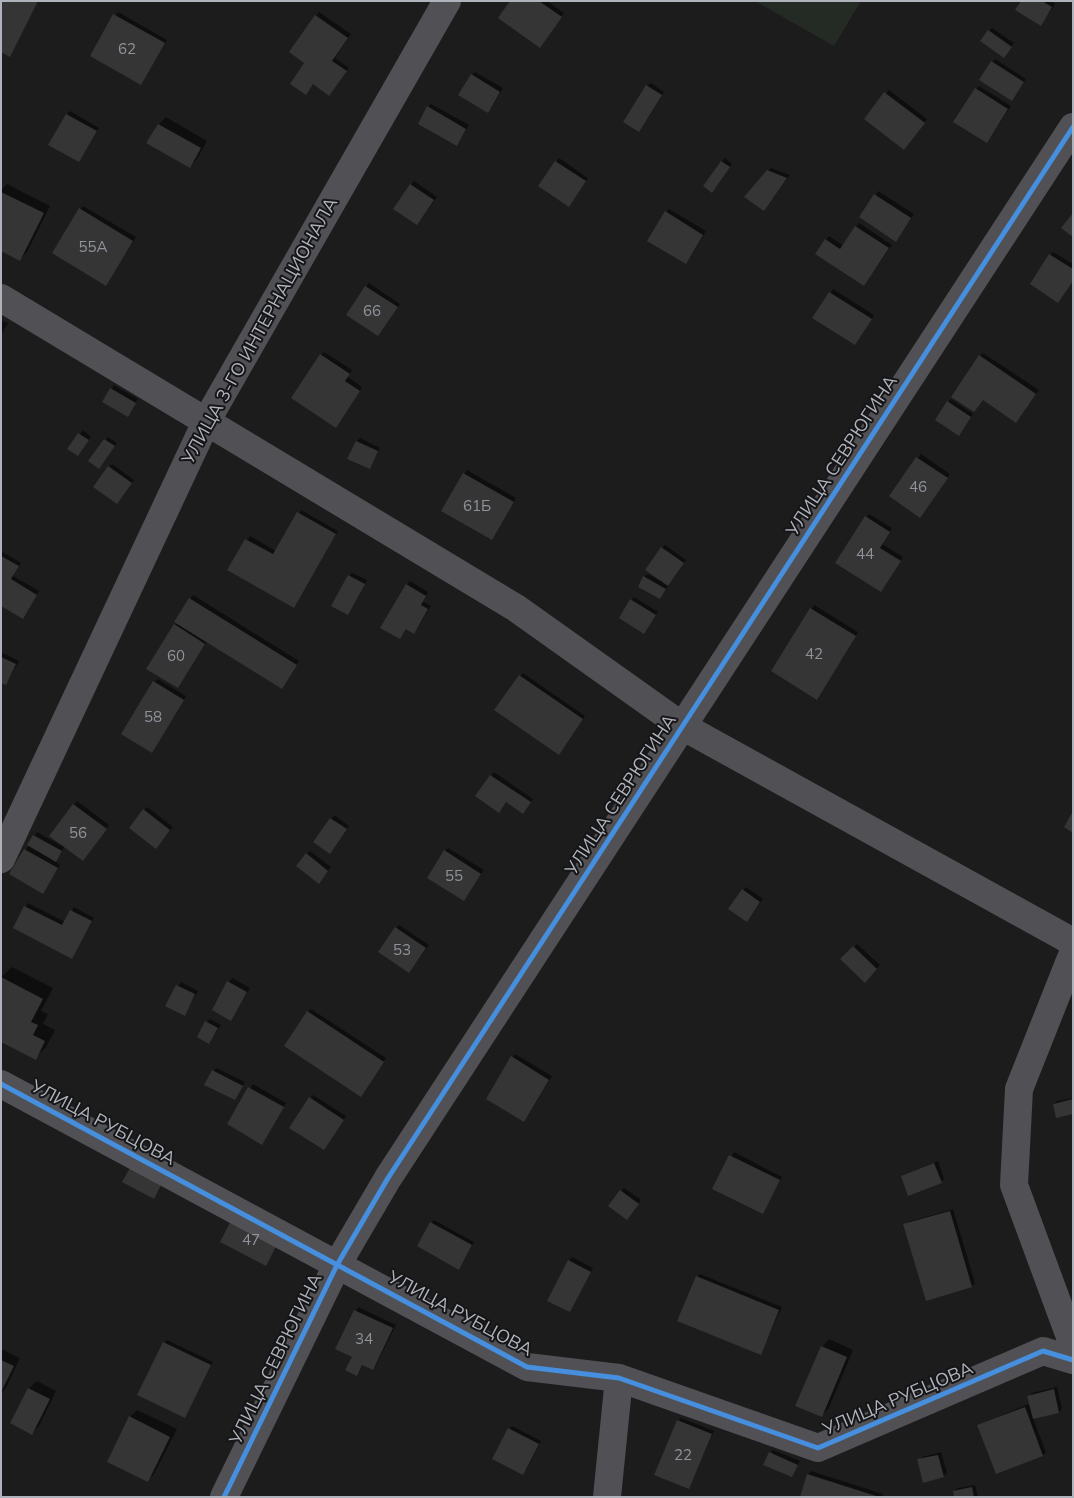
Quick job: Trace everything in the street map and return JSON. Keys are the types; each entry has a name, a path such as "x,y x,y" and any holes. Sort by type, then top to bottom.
{"street":[{"name":"УЛИЦА 3-ГО ИНТЕРНАЦИОНАЛА","path":"1,859 206,420 447,1"},
{"name":"УЛИЦА СЕВРЮГИНА","path":"224,1497 337,1265 393,1170 1073,127"},
{"path":"1,298 516,608 682,726 1073,942"},
{"path":"1073,954 1020,1089 1014,1185 1073,1345"},
{"name":"УЛИЦА РУБЦОВА","path":"1,1084 526,1367 619,1378 818,1448 1043,1351 1073,1360"},
{"path":"607,1497 619,1378"}],"shaded area":[{"path":"755,1 861,1 834,46"}],"building":[{"path":"1,1 38,1 10,57 1,52"},
{"path":"510,1 539,1 562,17 540,48 498,18"},
{"path":"1021,1 1042,1 1052,7 1041,26 1015,10"},
{"path":"113,14 165,43 141,85 90,56"},
{"path":"315,15 348,38 332,61 347,71 329,96 313,84 306,95 290,84 304,63 289,52"},
{"path":"988,30 1012,47 1004,58 980,41"},
{"path":"991,61 1024,82 1012,101 979,80"},
{"path":"471,74 500,92 488,113 458,95"},
{"path":"646,85 662,95 639,132 623,122"},
{"path":"975,88 1008,109 987,143 953,122"},
{"path":"884,92 925,123 904,150 864,119"},
{"path":"427,106 466,129 457,146 418,124"},
{"path":"66,114 97,131 79,162 48,145"},
{"path":"158,124 201,148 190,168 146,143"},
{"path":"555,161 586,181 569,207 538,186"},
{"path":"721,161 730,167 712,193 703,186"},
{"path":"767,170 787,178 764,211 744,197"},
{"path":"410,184 434,200 417,225 393,209"},
{"path":"1,192 44,213 20,261 1,251"},
{"path":"874,194 911,218 896,242 859,217"},
{"path":"79,208 133,241 106,286 52,253"},
{"path":"665,211 703,235 686,264 647,241"},
{"path":"1073,213 1073,237 1061,228"},
{"path":"855,226 889,248 864,286 815,254 825,239 840,249"},
{"path":"1049,254 1073,269 1073,281 1058,303 1030,284"},
{"path":"365,286 398,307 378,336 346,315"},
{"path":"829,292 872,319 855,345 812,318"},
{"path":"320,354 350,374 345,381 360,391 336,428 291,398"},
{"path":"979,355 1036,394 1016,423 983,400 974,412 951,397"},
{"path":"110,388 136,403 128,417 102,402"},
{"path":"947,401 971,417 959,436 935,420"},
{"path":"78,433 89,440 78,456 67,449"},
{"path":"104,439 115,446 99,469 88,461"},
{"path":"356,441 378,451 370,469 347,459"},
{"path":"916,457 948,478 920,518 889,496"},
{"path":"108,466 132,483 117,504 93,487"},
{"path":"463,473 514,502 492,540 441,511"},
{"path":"297,512 336,534 294,608 227,570 245,539 273,554"},
{"path":"865,516 890,532 880,548 901,561 881,592 835,563"},
{"path":"661,547 684,563 668,586 645,570"},
{"path":"1,556 19,566 11,579 37,595 23,619 1,606"},
{"path":"348,575 365,584 348,615 331,606"},
{"path":"643,576 666,589 660,599 638,587"},
{"path":"406,584 426,596 421,605 428,609 414,634 406,629 400,639 380,628"},
{"path":"189,598 297,665 282,689 174,622"},
{"path":"630,599 656,615 644,634 619,618"},
{"path":"810,608 856,636 817,700 771,671"},
{"path":"174,624 205,644 178,688 146,669"},
{"path":"1,657 16,664 6,685 1,683"},
{"path":"519,675 583,719 559,755 494,710"},
{"path":"153,681 184,700 152,753 121,734"},
{"path":"490,775 531,802 523,814 506,802 499,813 475,796"},
{"path":"73,804 107,829 83,861 49,836"},
{"path":"143,809 170,830 156,849 129,828"},
{"path":"1073,811 1073,833 1064,827"},
{"path":"330,818 347,829 330,854 313,842"},
{"path":"33,835 62,851 56,862 27,845"},
{"path":"24,849 58,868 43,894 9,874"},
{"path":"444,850 481,874 464,901 427,878"},
{"path":"306,853 328,871 319,884 296,866"},
{"path":"742,889 760,902 747,922 728,909"},
{"path":"24,906 62,925 70,910 92,921 72,959 13,928"},
{"path":"395,927 426,948 409,973 378,952"},
{"path":"853,946 877,969 865,983 840,959"},
{"path":"1,977 43,999 31,1022 38,1025 33,1035 45,1041 36,1060 1,1042"},
{"path":"227,981 247,992 231,1021 212,1010"},
{"path":"176,985 195,994 185,1016 165,1006"},
{"path":"307,1011 384,1062 361,1097 284,1046"},
{"path":"205,1021 218,1028 209,1044 197,1037"},
{"path":"511,1056 549,1080 524,1122 486,1099"},
{"path":"212,1070 243,1086 235,1100 204,1085"},
{"path":"248,1087 284,1107 262,1145 227,1124"},
{"path":"309,1097 344,1120 324,1150 289,1128"},
{"path":"1073,1099 1073,1114 1056,1118 1053,1104"},
{"path":"729,1155 780,1180 763,1214 712,1189"},
{"path":"934,1163 942,1183 908,1196 901,1176"},
{"path":"131,1166 162,1183 154,1199 122,1182"},
{"path":"620,1190 639,1204 627,1220 608,1206"},
{"path":"950,1211 972,1287 926,1301 903,1224"},
{"path":"235,1213 281,1237 266,1266 220,1242"},
{"path":"430,1222 472,1245 459,1270 417,1246"},
{"path":"568,1260 591,1272 570,1312 547,1301"},
{"path":"696,1276 779,1310 761,1355 677,1321"},
{"path":"354,1310 393,1328 373,1370 362,1365 357,1376 345,1370 352,1357 335,1349"},
{"path":"163,1342 211,1365 185,1418 137,1395"},
{"path":"821,1346 847,1357 822,1417 795,1406"},
{"path":"1,1360 14,1366 1,1392"},
{"path":"28,1388 50,1399 32,1435 10,1423"},
{"path":"1054,1389 1059,1413 1033,1419 1027,1396"},
{"path":"1025,1407 1043,1456 996,1474 977,1425"},
{"path":"129,1416 170,1437 148,1482 107,1462"},
{"path":"677,1420 712,1434 689,1489 654,1475"},
{"path":"508,1428 539,1444 523,1475 492,1459"},
{"path":"769,1452 798,1465 792,1477 763,1465"},
{"path":"938,1455 944,1477 923,1483 917,1459"},
{"path":"807,1474 876,1496 876,1497 800,1497"},
{"path":"972,1487 974,1497 954,1497 953,1491"}],"cycle path":[{"path":"224,1497 337,1265 388,1178 1073,127"},
{"path":"1,1084 527,1367 619,1378 818,1448 1043,1351 1073,1360"}]}
